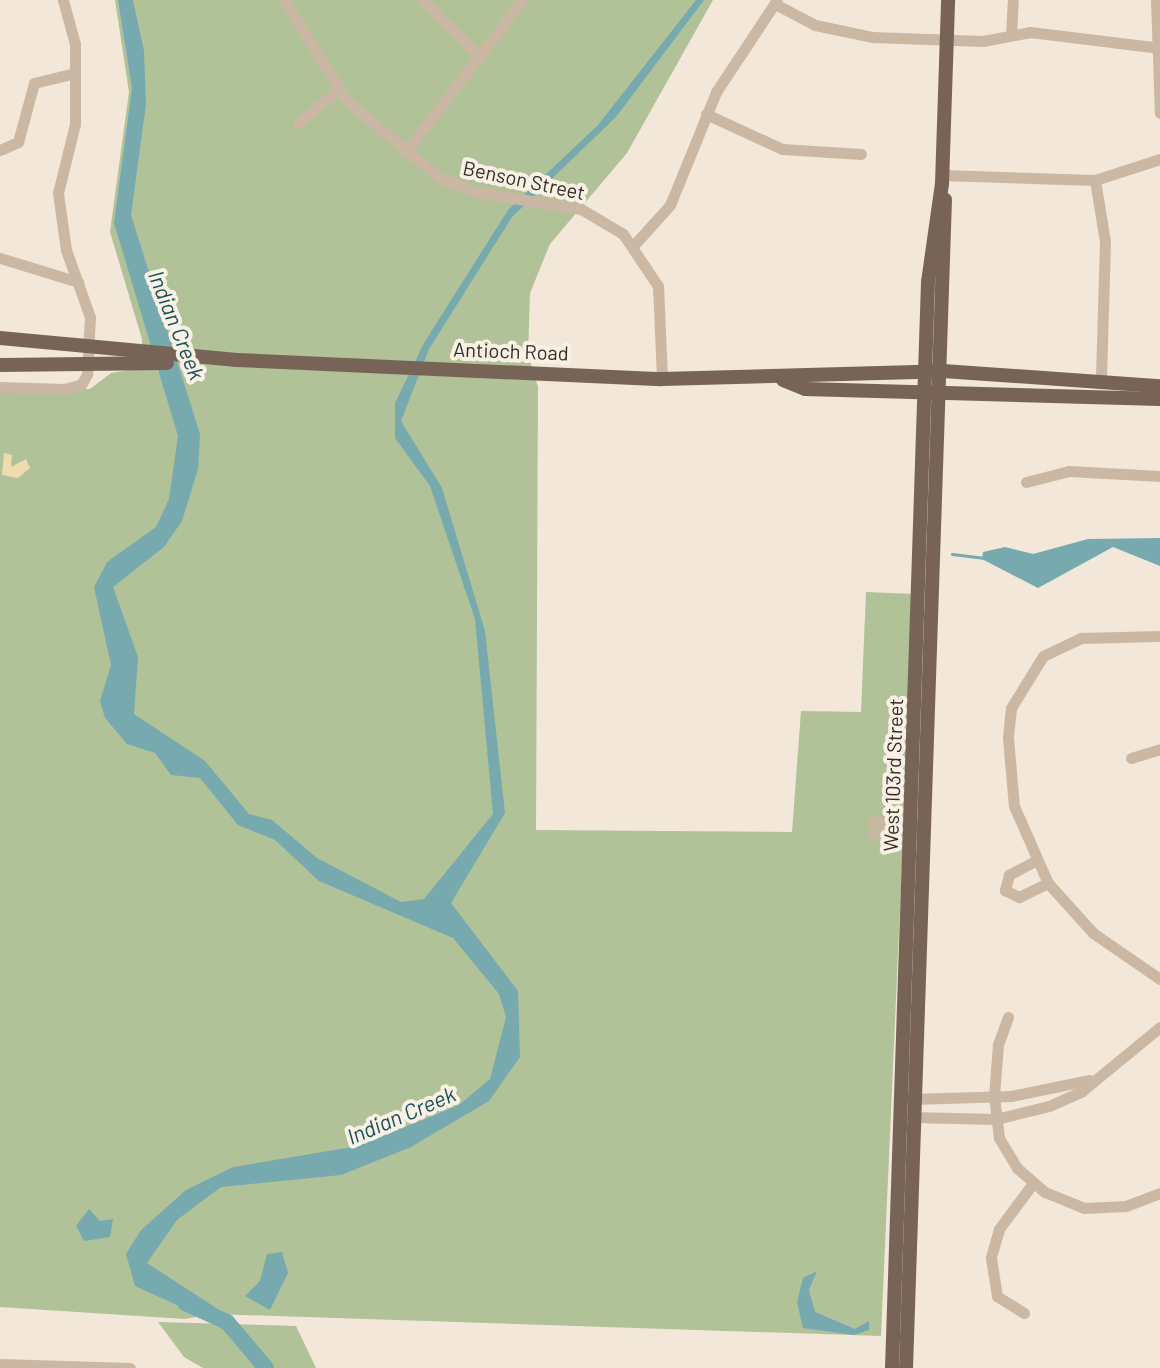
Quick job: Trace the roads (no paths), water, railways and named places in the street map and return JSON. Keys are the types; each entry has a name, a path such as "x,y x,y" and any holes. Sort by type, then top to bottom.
{"main road":[{"name":"West 103rd Street","path":"906,1368 916,1095 916,830 924,390 934,234 942,180 948,0"},
{"name":"West 103rd Street","path":"892,1368 916,830 943,390 947,220 942,180"},
{"path":"934,234 947,220"},
{"name":"Antioch Road","path":"0,338 88,355 141,358 662,379 783,380 817,372 943,371 1101,379 1160,386"},
{"name":"Antioch Road","path":"0,365 88,355"},
{"name":"Antioch Road","path":"783,380 798,388 943,390 1160,399"}],"street":[{"path":"0,387 81,385 88,355 90,317 78,282 58,193 75,124 75,73 63,0"},
{"name":"Benson Street","path":"284,0 338,90 405,153 465,189 591,212 634,245"},
{"path":"422,0 480,57"},
{"path":"405,153 522,0"},
{"path":"1011,35 1013,0"},
{"path":"1156,0 1160,113"},
{"path":"662,379 663,305 634,245 670,205 706,114 776,2 836,31 947,39 1011,35 1157,48"},
{"path":"0,150 18,142 34,83 75,73"},
{"path":"298,123 338,90"},
{"path":"706,114 782,149 861,154"},
{"path":"942,180 1095,180 1160,159"},
{"path":"1095,180 1105,242 1101,379"},
{"path":"0,258 78,282"},
{"path":"1026,482 1069,471 1160,476"},
{"path":"1160,636 1066,643 1033,665 1011,708 1014,806 1035,861 1048,883 1093,933 1160,979"},
{"path":"1131,758 1160,749"},
{"path":"873,828 916,830"},
{"path":"1035,861 1009,875 1005,890 1019,897 1048,883"},
{"path":"1008,1017 994,1096 996,1119 1008,1155 1033,1183 1093,1209 1160,1193"},
{"path":"1089,1080 994,1096 916,1095 902,1107 915,1121 996,1119 1068,1098 1160,1027"},
{"path":"1024,1313 997,1296 991,1257 999,1229 1033,1183"},
{"path":"0,1364 130,1368"}],"water":[{"path":"118,0 133,0 144,51 146,104 131,215 200,434 198,469 182,521 164,547 113,587 138,657 134,714 205,761 249,814 272,820 317,858 401,902 424,899 493,814 475,619 430,486 395,438 395,403 424,343 508,210 598,125 696,0 704,0 616,117 512,217 429,349 401,421 442,488 485,631 505,813 451,903 518,991 520,1057 489,1101 411,1147 341,1175 221,1187 177,1220 147,1263 227,1315 179,1306 135,1286 126,1254 141,1230 186,1190 233,1167 358,1146 459,1105 490,1079 506,1017 499,994 453,938 319,881 275,840 238,825 200,778 171,775 155,753 127,744 105,718 100,701 111,665 94,587 107,562 156,527 169,499 178,436 114,223 132,88"},
{"path":"1160,538 1160,566 1113,547 1038,588 982,559 983,552 1005,547 1033,554 1088,539"},
{"path":"89,1209 100,1221 113,1219 110,1237 84,1241 76,1226"},
{"path":"282,1252 288,1273 270,1310 245,1296 260,1281 267,1254"},
{"path":"817,1271 809,1290 815,1312 855,1329 869,1321 869,1330 854,1335 803,1328 797,1302 803,1278"}],"waterway":[{"path":"952,554 983,558"},
{"name":"Indian Creek","path":"185,1303 227,1322 266,1368"}]}
